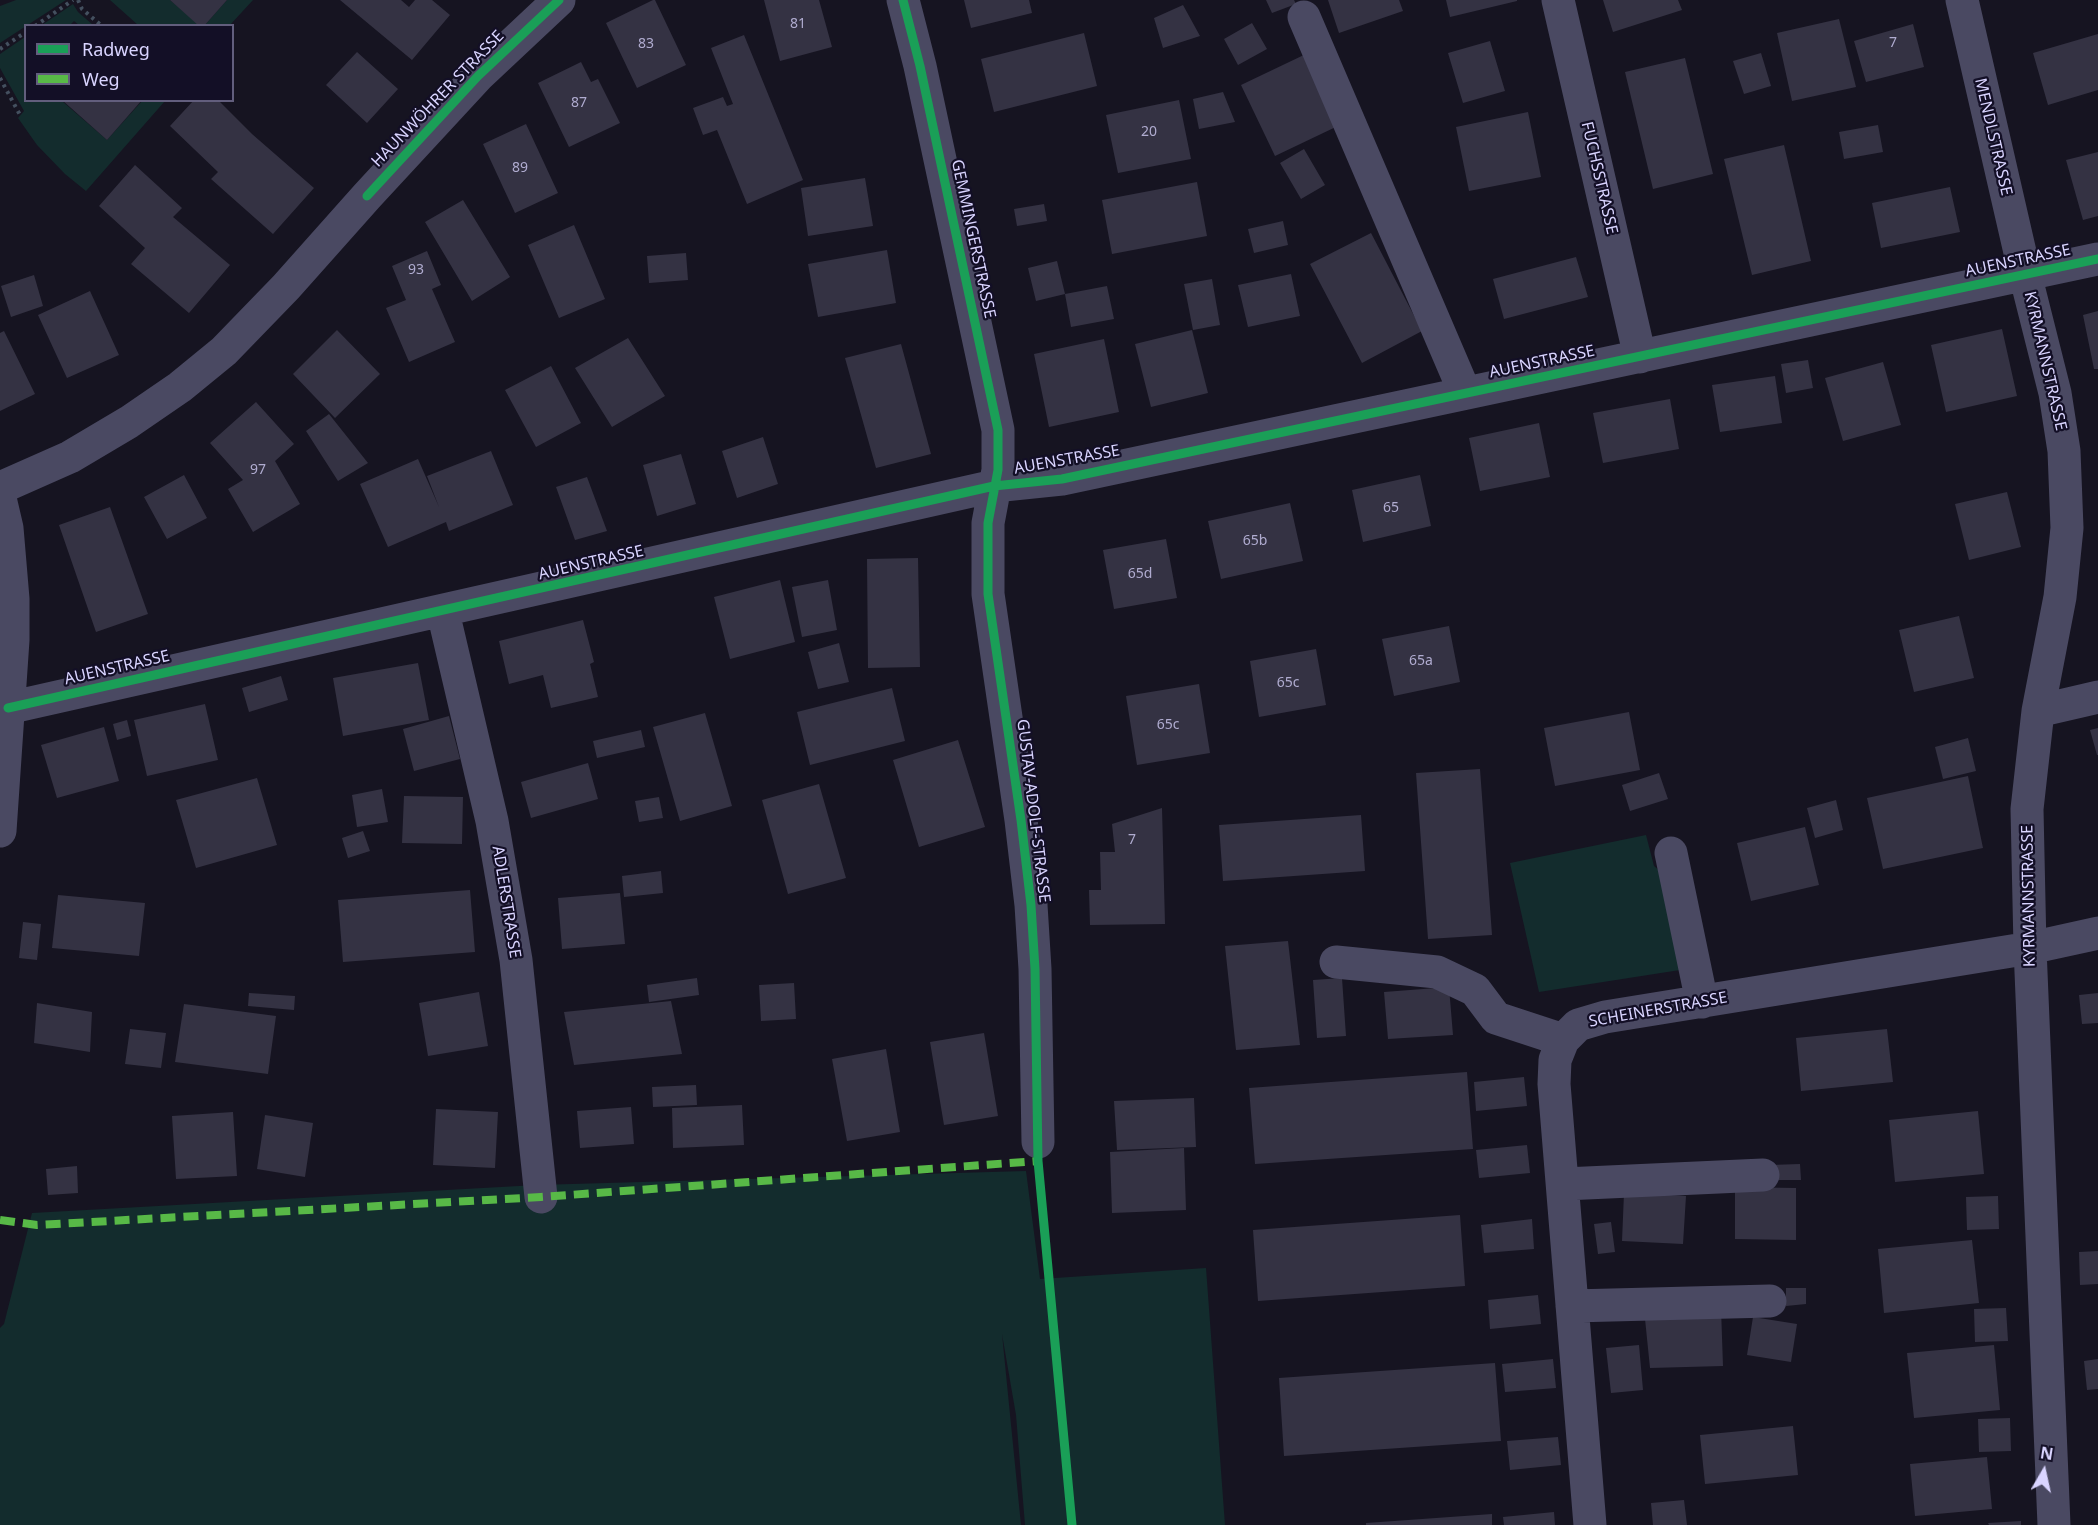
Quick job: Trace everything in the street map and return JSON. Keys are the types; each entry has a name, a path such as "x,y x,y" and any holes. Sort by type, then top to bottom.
{"street":[{"name":"HAUNWÖHRER STRASSE","path":"0,488 70,457 129,422 180,387 224,351 286,287 478,76 559,0"},
{"name":"GEMMINGERSTRASSE","path":"903,0 922,77 998,430 998,470 994,486"},
{"name":"FUCHSSTRASSE","path":"1558,0 1640,357"},
{"name":"MENDLSTRASSE","path":"1962,0 2025,274"},
{"path":"1304,17 1465,393"},
{"name":"AUENSTRASSE","path":"8,708 443,612 994,486 1062,479 2098,259"},
{"name":"KYRMANNSTRASSE","path":"2025,274 2055,393 2064,452 2067,517 2060,597 2038,711 2027,809 2030,948 2054,1525"},
{"name":"GUSTAV-ADOLF-STRASSE","path":"994,486 988,523 988,594 1031,905 1035,969 1038,1142"},
{"path":"0,498 7,528 13,599 0,831"},
{"name":"ADLERSTRASSE","path":"443,612 492,821 516,960 541,1197"},
{"path":"2038,711 2098,697"},
{"path":"1671,853 1702,1002"},
{"name":"SCHEINERSTRASSE","path":"1563,1040 1578,1025 1605,1017 2030,948 2098,933"},
{"path":"1336,962 1437,972 1475,990 1496,1018 1563,1040 1555,1060 1554,1084 1564,1184 1590,1525"},
{"path":"1564,1184 1763,1175"},
{"path":"1572,1306 1770,1301"}],"path":[{"path":"38,24 73,0"},
{"path":"78,0 82,9 100,24"},
{"path":"0,49 24,33"},
{"path":"0,78 20,116"}],"green space":[{"path":"16,0 66,0 29,24 24,24 24,27 0,43 0,6"},
{"path":"110,0 170,0 198,24 137,24"},
{"path":"227,0 253,0 231,24 206,24"},
{"path":"73,4 78,12 92,24 78,24 74,21 71,24 43,24"},
{"path":"24,38 24,102 63,102 107,140 141,102 164,102 86,191 65,174 37,145 18,118 24,111 0,68 0,54"},
{"path":"1646,835 1654,866 1665,875 1680,970 1539,992 1510,863"},
{"path":"1026,1171 1040,1279 1206,1268 1225,1525 1025,1525 1016,1415 1002,1334 1021,1525 0,1525 0,1328 4,1324 32,1213 537,1185"}],"building":[{"path":"170,0 227,0 206,24 197,24"},
{"path":"340,0 401,0 409,7 415,0 432,0 450,15 412,60"},
{"path":"653,0 686,65 637,88 606,23"},
{"path":"764,0 819,0 832,47 780,61"},
{"path":"964,0 1029,0 1032,13 971,28"},
{"path":"1266,0 1294,0 1296,4 1272,13"},
{"path":"1328,0 1399,0 1403,11 1339,33"},
{"path":"1446,0 1517,0 1517,1 1450,17"},
{"path":"1603,0 1678,0 1682,10 1613,32"},
{"path":"1183,5 1200,36 1163,48 1154,18"},
{"path":"1839,19 1856,87 1792,101 1777,33"},
{"path":"1252,23 1267,49 1238,65 1224,39"},
{"path":"1913,24 1924,67 1866,82 1854,41"},
{"path":"1084,33 1097,86 994,112 981,59"},
{"path":"2098,34 2098,90 2048,105 2033,53"},
{"path":"744,35 803,180 747,204 717,130 703,135 693,108 723,97 727,106 733,104 711,48"},
{"path":"1490,41 1505,91 1463,103 1448,53"},
{"path":"357,52 398,89 367,123 326,85"},
{"path":"1308,53 1342,124 1275,156 1241,85"},
{"path":"1761,53 1771,86 1744,94 1733,61"},
{"path":"1685,58 1713,174 1653,189 1625,72"},
{"path":"581,62 591,82 598,79 620,123 569,147 538,83"},
{"path":"1223,92 1235,122 1199,129 1193,99"},
{"path":"1179,100 1191,159 1118,173 1106,115"},
{"path":"64,102 140,102 107,140"},
{"path":"192,102 220,102 252,134 314,188 273,234 211,179 218,172 170,126"},
{"path":"1528,112 1541,177 1469,191 1456,127"},
{"path":"526,124 558,193 515,213 483,144"},
{"path":"1878,125 1883,152 1844,159 1839,132"},
{"path":"1784,145 1811,261 1752,275 1724,159"},
{"path":"1304,149 1325,185 1301,199 1280,163"},
{"path":"2098,152 2098,216 2083,220 2066,160"},
{"path":"135,165 182,208 173,217 230,265 189,313 131,264 145,248 99,206"},
{"path":"865,178 873,226 808,236 801,188"},
{"path":"1197,182 1207,236 1112,254 1102,200"},
{"path":"1950,187 1960,232 1881,248 1872,203"},
{"path":"463,200 510,277 472,301 425,222"},
{"path":"1044,204 1047,221 1017,226 1014,209"},
{"path":"1283,221 1288,245 1254,253 1248,229"},
{"path":"574,225 605,299 559,318 528,245"},
{"path":"1371,233 1422,331 1362,363 1310,264"},
{"path":"887,250 896,303 818,317 808,264"},
{"path":"427,251 441,285 432,289 455,342 409,362 386,308 406,300 392,266"},
{"path":"686,253 688,280 649,283 647,256"},
{"path":"1576,257 1588,297 1504,319 1493,279"},
{"path":"1057,261 1065,294 1036,301 1028,268"},
{"path":"1291,274 1300,316 1248,327 1238,285"},
{"path":"34,275 43,306 11,317 1,286"},
{"path":"1212,279 1220,325 1193,330 1184,284"},
{"path":"1107,286 1114,319 1071,327 1065,294"},
{"path":"90,291 119,355 67,378 38,315"},
{"path":"2098,311 2098,369 2094,369 2083,315"},
{"path":"2002,329 2017,396 1946,412 1931,345"},
{"path":"337,330 380,374 335,418 293,374"},
{"path":"1192,330 1208,393 1151,407 1135,344"},
{"path":"4,331 35,394 0,411 0,333"},
{"path":"628,338 665,396 612,427 575,368"},
{"path":"1104,339 1119,412 1049,427 1034,354"},
{"path":"901,344 931,454 876,468 845,358"},
{"path":"1808,360 1813,388 1786,393 1781,364"},
{"path":"1883,362 1901,425 1843,441 1825,378"},
{"path":"551,366 581,423 536,447 505,390"},
{"path":"1775,376 1782,423 1720,432 1712,385"},
{"path":"1670,399 1679,449 1603,463 1593,413"},
{"path":"256,402 294,444 275,461 300,504 253,532 228,489 243,480 210,443"},
{"path":"329,414 368,463 338,481 306,431"},
{"path":"1539,423 1550,477 1480,491 1469,438"},
{"path":"763,437 778,484 737,498 722,451"},
{"path":"491,451 513,505 449,531 446,522 388,547 360,484 418,459 439,507 427,476"},
{"path":"681,454 696,504 657,516 643,465"},
{"path":"184,475 207,518 167,539 144,497"},
{"path":"1420,475 1431,526 1363,542 1352,490"},
{"path":"587,477 607,531 575,540 556,487"},
{"path":"2007,492 2021,547 1969,560 1955,504"},
{"path":"1290,503 1303,561 1221,579 1208,521"},
{"path":"110,507 148,614 96,632 59,525"},
{"path":"1166,539 1177,598 1114,609 1103,550"},
{"path":"918,558 920,667 868,668 867,559"},
{"path":"780,580 795,642 730,659 714,597"},
{"path":"828,580 837,630 802,637 792,587"},
{"path":"1959,616 1974,678 1914,692 1899,630"},
{"path":"583,620 594,662 590,664 598,697 551,708 543,675 509,684 499,641"},
{"path":"1449,626 1460,682 1394,696 1382,639"},
{"path":"839,643 849,682 818,689 808,652"},
{"path":"1316,649 1326,705 1259,717 1250,661"},
{"path":"418,663 429,720 343,736 333,678"},
{"path":"281,676 288,700 249,712 242,688"},
{"path":"1199,684 1210,753 1137,765 1126,696"},
{"path":"892,688 905,741 810,765 797,712"},
{"path":"205,704 218,760 147,776 134,720"},
{"path":"1629,712 1640,770 1555,786 1544,728"},
{"path":"705,713 732,806 680,821 653,727"},
{"path":"449,716 460,759 414,771 403,729"},
{"path":"127,720 131,736 117,740 113,724"},
{"path":"104,727 119,781 57,798 41,745"},
{"path":"2098,728 2098,755 2097,755 2090,730"},
{"path":"641,730 645,747 597,758 593,741"},
{"path":"1968,738 1976,771 1943,779 1935,747"},
{"path":"958,740 985,827 919,847 893,760"},
{"path":"588,763 598,799 531,818 521,782"},
{"path":"1480,769 1492,935 1428,939 1416,773"},
{"path":"1659,773 1668,799 1630,811 1622,785"},
{"path":"1968,776 1983,848 1883,869 1867,798"},
{"path":"257,778 277,845 196,868 176,800"},
{"path":"819,784 846,878 788,894 762,800"},
{"path":"382,789 388,822 357,827 352,795"},
{"path":"404,796 463,797 462,844 402,843"},
{"path":"659,797 663,818 639,822 635,801"},
{"path":"1836,800 1843,830 1815,838 1807,808"},
{"path":"1162,808 1165,924 1090,925 1089,890 1101,890 1100,852 1115,852 1112,824"},
{"path":"1361,815 1365,871 1223,881 1219,825"},
{"path":"1805,827 1819,885 1751,901 1737,843"},
{"path":"363,831 370,851 348,858 342,838"},
{"path":"661,871 663,893 624,897 622,876"},
{"path":"470,890 475,952 343,962 338,900"},
{"path":"620,893 625,944 562,949 558,898"},
{"path":"58,895 145,903 139,956 52,948"},
{"path":"23,922 41,924 37,960 19,958"},
{"path":"1288,941 1300,1045 1236,1050 1225,946"},
{"path":"697,978 699,995 649,1002 647,985"},
{"path":"1342,978 1346,1036 1317,1038 1313,980"},
{"path":"794,983 796,1019 761,1021 759,985"},
{"path":"1449,987 1453,1035 1388,1039 1384,992"},
{"path":"479,992 488,1046 428,1056 419,1003"},
{"path":"249,993 295,996 294,1010 248,1006"},
{"path":"2098,993 2098,1023 2082,1024 2079,995"},
{"path":"671,1001 682,1054 574,1065 564,1012"},
{"path":"37,1003 92,1012 90,1052 34,1043"},
{"path":"184,1004 276,1016 268,1074 175,1062"},
{"path":"130,1029 166,1033 161,1068 125,1064"},
{"path":"1887,1029 1893,1082 1801,1091 1796,1038"},
{"path":"984,1033 998,1116 944,1125 930,1042"},
{"path":"886,1049 900,1132 847,1141 832,1059"},
{"path":"1467,1072 1473,1149 1255,1164 1249,1088"},
{"path":"1524,1077 1527,1106 1476,1111 1474,1082"},
{"path":"696,1085 697,1105 653,1107 652,1087"},
{"path":"1194,1098 1196,1147 1117,1150 1114,1101"},
{"path":"742,1105 744,1145 673,1148 672,1108"},
{"path":"631,1107 634,1144 580,1148 577,1111"},
{"path":"436,1109 498,1112 495,1168 433,1165"},
{"path":"1978,1111 1984,1174 1895,1182 1889,1120"},
{"path":"233,1112 237,1176 176,1179 172,1116"},
{"path":"265,1115 313,1123 305,1177 257,1169"},
{"path":"1527,1145 1530,1173 1479,1178 1476,1150"},
{"path":"1184,1148 1186,1210 1112,1213 1110,1152"},
{"path":"1800,1164 1801,1180 1770,1180 1770,1165"},
{"path":"77,1166 78,1193 48,1195 46,1169"},
{"path":"1735,1187 1796,1188 1796,1240 1735,1239"},
{"path":"1624,1193 1686,1196 1683,1244 1622,1241"},
{"path":"1998,1196 1999,1229 1967,1230 1966,1197"},
{"path":"1460,1215 1465,1286 1258,1301 1253,1230"},
{"path":"1532,1219 1534,1249 1484,1253 1481,1225"},
{"path":"1611,1222 1615,1252 1598,1254 1594,1224"},
{"path":"1972,1240 1979,1303 1884,1313 1878,1249"},
{"path":"2098,1251 2098,1284 2080,1285 2079,1252"},
{"path":"1786,1288 1806,1288 1806,1304 1786,1306"},
{"path":"1538,1295 1541,1324 1490,1329 1488,1300"},
{"path":"1721,1308 1723,1366 1650,1368 1644,1309"},
{"path":"2006,1308 2008,1341 1975,1342 1974,1309"},
{"path":"1753,1317 1797,1324 1791,1362 1747,1355"},
{"path":"1639,1345 1643,1390 1611,1393 1606,1348"},
{"path":"1994,1345 2000,1410 1914,1418 1907,1353"},
{"path":"1553,1359 1556,1388 1505,1392 1502,1364"},
{"path":"2098,1359 2098,1389 2087,1390 2084,1361"},
{"path":"1495,1363 1501,1441 1284,1456 1279,1378"},
{"path":"2010,1418 2011,1451 1979,1452 1978,1419"},
{"path":"1793,1426 1798,1475 1705,1484 1700,1435"},
{"path":"1558,1437 1561,1465 1510,1470 1507,1441"},
{"path":"1987,1457 1992,1509 1915,1516 1910,1464"},
{"path":"1684,1500 1687,1525 1653,1525 1651,1503"},
{"path":"1554,1512 1555,1525 1504,1525 1503,1517"},
{"path":"1492,1514 1492,1525 1366,1525 1366,1523"},
{"path":"2021,1521 2021,1525 1989,1525 1988,1523"}],"marked path":[{"path":"0,1220 37,1225 541,1197 1038,1161"}],"cycle path":[{"path":"367,196 478,76 559,0"},
{"path":"903,0 920,66 998,430 998,470 988,523 988,594 1031,905 1035,969 1038,1161 1072,1525"},
{"path":"8,708 994,486 1062,479 2098,259"}]}
